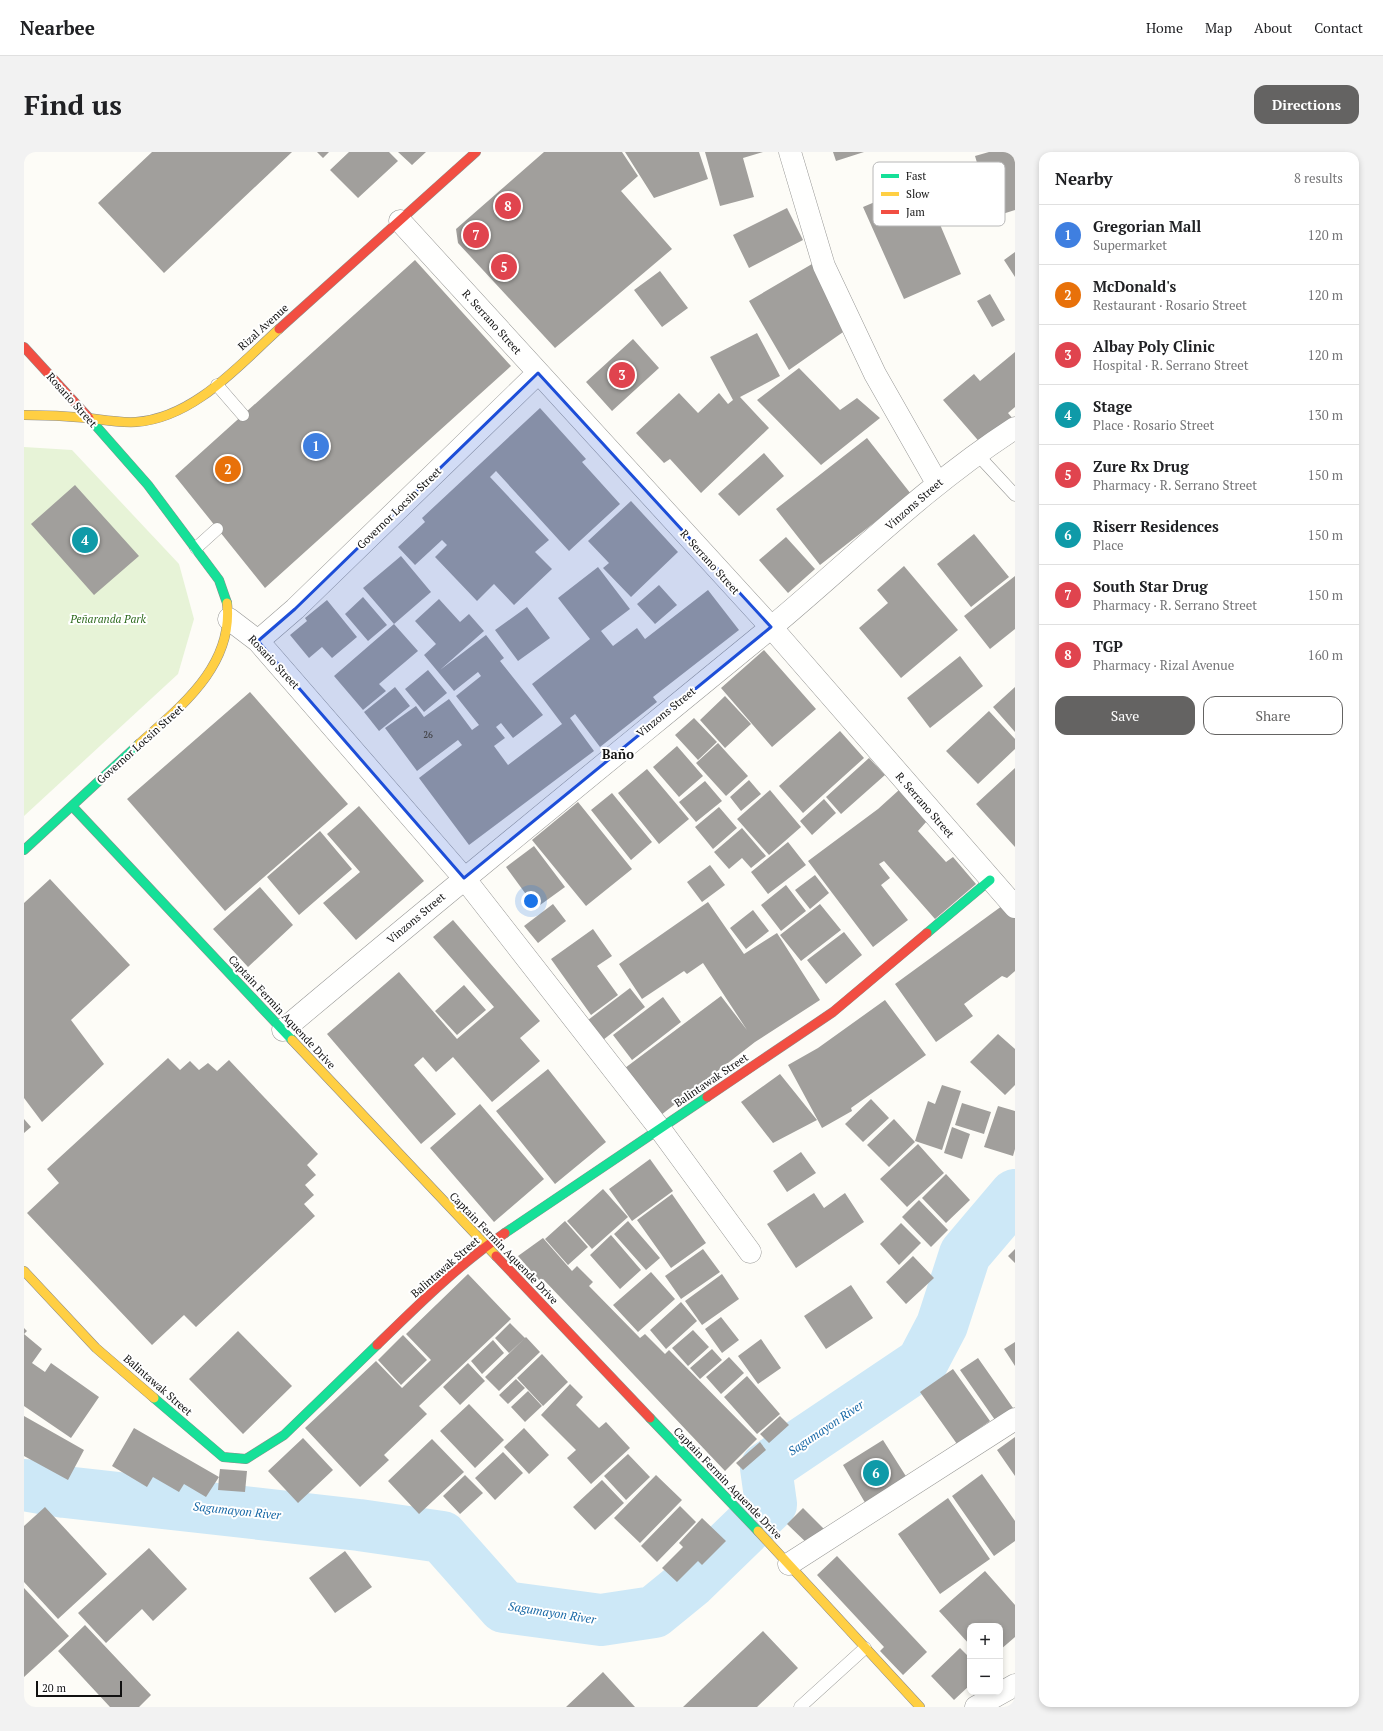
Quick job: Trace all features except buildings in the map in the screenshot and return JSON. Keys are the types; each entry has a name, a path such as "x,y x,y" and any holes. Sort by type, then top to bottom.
{"main road":[{"name":"Rizal Avenue","path":"24,415 89,418 118,423 140,422 161,418 189,405 217,385 476,152"},
{"name":"Rosario Street","path":"24,347 148,485 196,548 219,580 227,599 229,619"},
{"name":"Governor Locsin Street","path":"24,850 193,695 212,669 229,619"},
{"name":"Captain Fermin Aquende Drive","path":"72,806 486,1246 763,1536 920,1707"},
{"name":"Balintawak Street","path":"24,1271 96,1348 224,1457 246,1459 284,1435 412,1311 486,1246 833,1012 990,880"}],"street":[{"path":"790,152 824,266 875,374 937,483"},
{"name":"R. Serrano Street","path":"400,221 771,628 1015,908"},
{"name":"Governor Locsin Street","path":"258,641 295,609 538,373"},
{"name":"Vinzons Street","path":"282,1030 464,878 771,628 937,483 976,453 1015,428"},
{"name":"Rosario Street","path":"229,619 258,641 464,878 660,1129 750,1252"},
{"path":"789,1564 1015,1418"},
{"path":"976,1707 1015,1685"}],"lane":[{"path":"217,385 243,415"},
{"path":"976,453 1015,496"},
{"path":"196,548 217,529"},
{"path":"800,1707 865,1648"}],"highlighted area":[{"path":"538,373 771,627 464,878 258,641 295,609"}],"green space":[{"name":"Peñaranda Park","path":"24,447 72,450 179,564 194,619 178,674 24,816"}],"waterway":[{"name":"Sagumayon River","path":"24,1485 65,1492 359,1525 442,1537 504,1607 601,1620 654,1612 692,1581 771,1504 766,1468 922,1363 942,1325 965,1254 1015,1195"}],"traffic: fast":[{"path":"89,418 148,485 219,580 227,603"},
{"path":"24,850 139,744"},
{"path":"72,806 292,1040"},
{"path":"927,933 990,880"},
{"path":"505,1233 707,1097"},
{"path":"154,1398 223,1457 246,1459 284,1435 377,1345"},
{"path":"650,1418 758,1531"}],"traffic: slow":[{"path":"24,415 48,415 124,422 136,422 157,418 177,411 214,388 279,329"},
{"path":"139,744 187,700 213,666 222,646 227,626 227,603"},
{"path":"292,1040 496,1256"},
{"path":"24,1271 96,1348 154,1398"},
{"path":"758,1531 920,1707"}],"traffic: jam":[{"path":"279,329 476,152"},
{"path":"24,347 89,418"},
{"path":"707,1097 833,1012 927,933"},
{"path":"377,1345 454,1272 505,1233"},
{"path":"496,1256 650,1418"}],"place":[{"name":"TGP","path":"508,206"},
{"name":"South Star Drug","path":"476,235"},
{"name":"Zure Rx Drug","path":"504,267"},
{"name":"Albay Poly Clinic","path":"622,375"},
{"name":"Gregorian Mall","path":"316,446"},
{"name":"McDonald's","path":"228,469"},
{"name":"Stage","path":"85,540"},
{"name":"Riserr Residences","path":"876,1473"}],"district":[{"name":"Baño","path":"618,754"}]}
